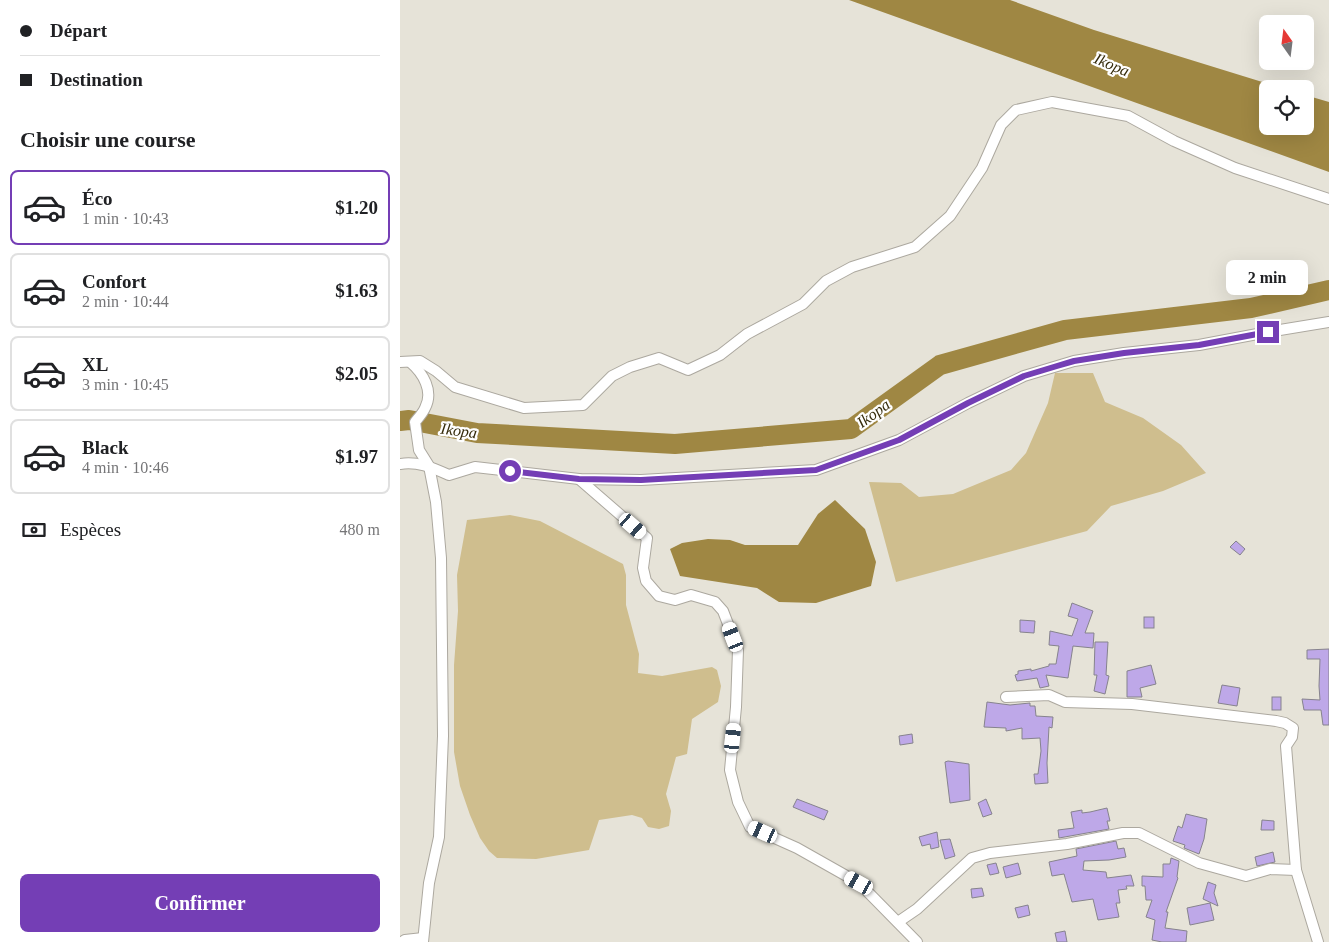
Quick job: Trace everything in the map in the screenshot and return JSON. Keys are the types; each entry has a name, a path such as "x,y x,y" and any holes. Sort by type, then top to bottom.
{"street":[{"path":"405,362 420,361 455,387 524,408 583,405 612,376 630,367 659,358 688,370 720,355 747,334 803,304 826,281 852,267 915,247 950,216 982,168 1000,125 1016,110 1052,102 1128,116 1174,141 1235,168 1329,199"},
{"path":"400,464 408,463 429,466 449,476 474,467 579,479 641,480 816,470 899,440 1024,376 1074,361 1124,353 1199,345 1329,322"},
{"path":"405,362 420,370 428,388"},
{"path":"402,942 405,940 418,940 439,837 443,736 441,558 436,502 429,466 418,450 416,422 426,407 430,382 445,379"},
{"path":"579,479 647,538 643,568 646,581 658,596 675,600 691,595 715,602 723,612 738,650 736,707 730,770 738,802 750,827 797,848 859,883 917,942"},
{"path":"1006,697 1049,695 1065,702 1132,704 1285,723 1293,728 1292,737 1286,746 1296,870 1318,942"},
{"path":"898,922 917,909 972,858 990,853 1067,844 1123,833 1139,833 1199,863 1246,876 1270,869 1296,870"}],"shaded area":[{"path":"1055,373 1093,373 1105,402 1143,418 1181,445 1206,473 1163,491 1111,506 1087,531 896,582 869,482 901,483 919,497 953,494 1011,470 1026,453 1048,403"},
{"path":"510,515 540,521 623,564 626,575 626,605 639,654 638,673 662,676 712,667 717,670 721,686 718,702 692,719 687,754 676,757 666,794 671,811 669,826 659,829 648,827 642,818 632,815 599,820 589,850 536,859 497,858 489,851 480,838 460,786 454,752 454,665 458,611 457,575 467,520"}],"water":[{"path":"849,0 1010,0 1094,30 1259,81 1259,135 1314,135 1314,98 1329,102 1329,172"},
{"path":"835,500 865,529 876,562 871,586 816,603 779,602 757,588 680,576 670,549 682,543 708,539 730,540 745,545 798,545 818,514"}],"building":[{"path":"1236,541 1245,549 1240,555 1230,547"},
{"path":"1072,603 1093,611 1085,633 1094,633 1093,648 1073,646 1068,678 1046,675 1049,686 1040,688 1037,678 1017,681 1015,675 1018,674 1018,671 1031,669 1031,671 1049,666 1049,664 1056,664 1059,646 1049,645 1050,631 1072,636 1078,619 1068,616"},
{"path":"1144,617 1154,617 1154,628 1144,628"},
{"path":"1020,620 1035,621 1034,633 1020,632"},
{"path":"1095,642 1108,642 1106,675 1109,676 1105,694 1094,691 1097,675 1094,675"},
{"path":"1329,649 1329,725 1323,725 1321,710 1304,710 1302,699 1320,700 1320,659 1307,659 1307,650"},
{"path":"1151,665 1156,684 1140,688 1142,697 1127,697 1127,671"},
{"path":"1222,685 1240,688 1237,706 1218,703"},
{"path":"1272,697 1281,697 1281,710 1272,710"},
{"path":"987,702 1010,705 1030,703 1030,706 1035,706 1036,716 1053,717 1052,728 1049,727 1048,783 1035,784 1034,774 1038,774 1041,751 1040,738 1022,739 1022,728 1006,731 1006,728 984,727"},
{"path":"912,734 913,743 900,745 899,736"},
{"path":"945,762 969,764 970,800 950,803"},
{"path":"797,799 828,811 824,820 793,807"},
{"path":"986,799 992,814 983,817 978,803"},
{"path":"1107,808 1110,821 1107,821 1109,829 1059,838 1058,830 1074,828 1071,812 1082,810 1082,813"},
{"path":"1186,814 1207,819 1204,839 1199,854 1184,848 1185,845 1173,841 1178,826 1182,828"},
{"path":"1262,820 1274,821 1274,830 1261,830"},
{"path":"937,832 939,847 931,849 930,844 922,846 919,837"},
{"path":"950,839 955,856 945,859 940,840"},
{"path":"1116,841 1118,849 1124,848 1126,857 1084,861 1083,870 1106,872 1107,878 1131,875 1134,886 1126,886 1127,889 1118,890 1120,903 1116,903 1119,917 1098,920 1093,899 1072,902 1064,874 1052,876 1049,862 1077,856 1076,849"},
{"path":"1273,852 1275,862 1257,866 1255,857"},
{"path":"1171,858 1179,861 1178,878 1166,912 1168,912 1165,928 1187,931 1186,942 1152,940 1155,920 1146,917 1152,900 1146,900 1145,886 1142,886 1142,876 1163,877 1163,864 1170,864"},
{"path":"996,863 999,873 990,875 987,865"},
{"path":"1018,863 1021,874 1006,878 1003,867"},
{"path":"1208,882 1216,885 1214,893 1218,906 1203,899"},
{"path":"982,888 984,896 972,898 971,889"},
{"path":"1210,903 1214,920 1190,925 1187,908"},
{"path":"1028,905 1030,915 1018,918 1015,908"},
{"path":"1065,931 1067,942 1057,942 1055,933"}],"waterway":[{"name":"Ikopa","path":"400,421 409,420 477,433 675,444 851,429 940,365 1065,330 1251,308 1329,290"}],"route":[{"path":"510,471 579,479 641,480 816,470 899,440 1024,376 1074,361 1124,353 1199,345 1268,332"}]}
